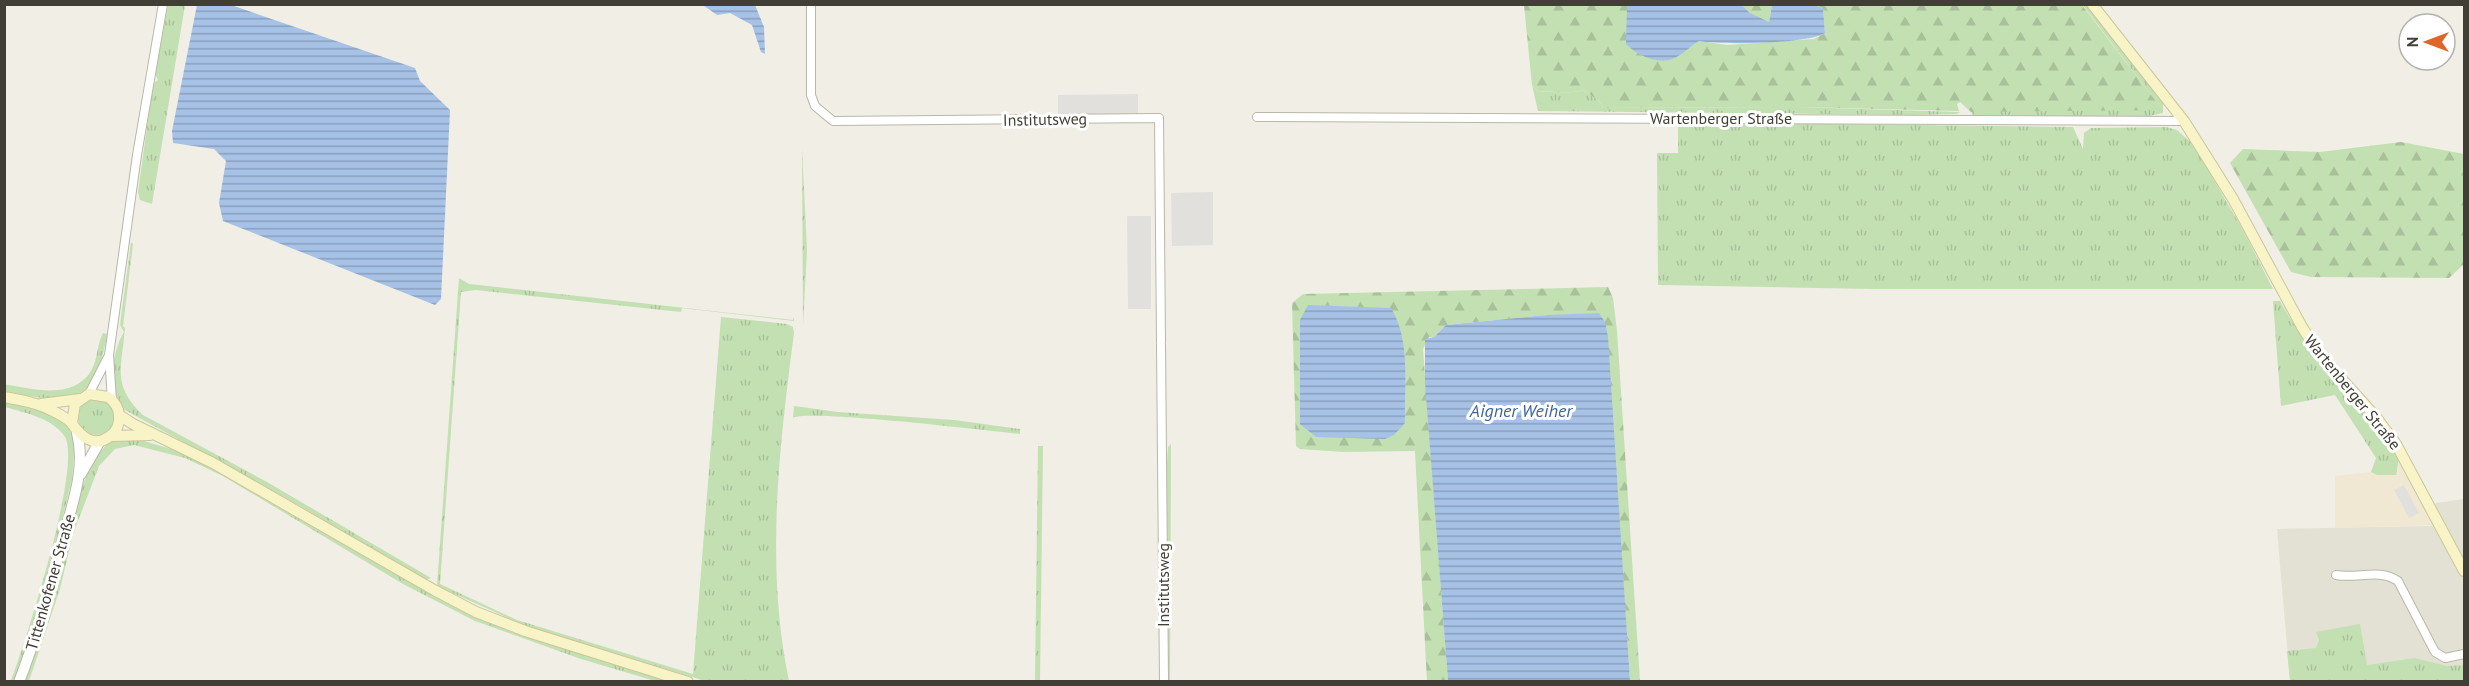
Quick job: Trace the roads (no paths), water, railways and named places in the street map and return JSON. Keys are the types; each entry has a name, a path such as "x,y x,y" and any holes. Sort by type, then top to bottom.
{"main road":[{"name":"Wartenberger Straße","path":"2092,4 2184,121 2233,199 2301,327 2320,355 2376,417 2396,444 2464,571"},
{"path":"4,397 41,404 104,394 112,400 119,415 118,426 111,436"},
{"path":"75,428 72,410 84,396"},
{"path":"41,404 75,428 85,439 100,441 111,436 156,435"},
{"path":"119,415 213,463 476,612 546,638 688,681"}],"street":[{"path":"112,400 109,355 137,155 163,4"},
{"name":"Institutsweg","path":"811,4 811,95 815,106 833,121 1159,118 1164,681"},
{"name":"Wartenberger Straße","path":"1257,117 2184,121"},
{"path":"84,396 109,355"},
{"name":"Tittenkofener Straße","path":"20,681 41,619 77,483 80,444 75,428"},
{"name":"Tittenkofener Straße","path":"77,483 100,441"},
{"path":"2336,575 2348,577 2382,573 2391,576 2398,581 2435,652 2445,658 2464,654"}],"water":[{"path":"197,5 231,5 415,68 420,81 450,110 441,299 435,305 223,221 219,203 226,161 214,149 173,143 172,131"},
{"path":"703,5 755,5 764,27 765,54 761,52 752,25 730,13 717,15"},
{"path":"1627,5 1742,5 1750,13 1769,22 1772,5 1815,5 1823,8 1825,33 1816,37 1784,41 1744,43 1699,41 1675,58 1662,61 1642,55 1626,44"},
{"path":"1308,305 1391,308 1401,334 1405,364 1405,423 1394,435 1385,439 1316,437 1300,424 1300,320"},
{"name":"Aigner Weiher","path":"1599,313 1605,322 1608,337 1630,681 1448,681 1425,383 1425,339 1434,337 1446,325 1547,315"}]}
